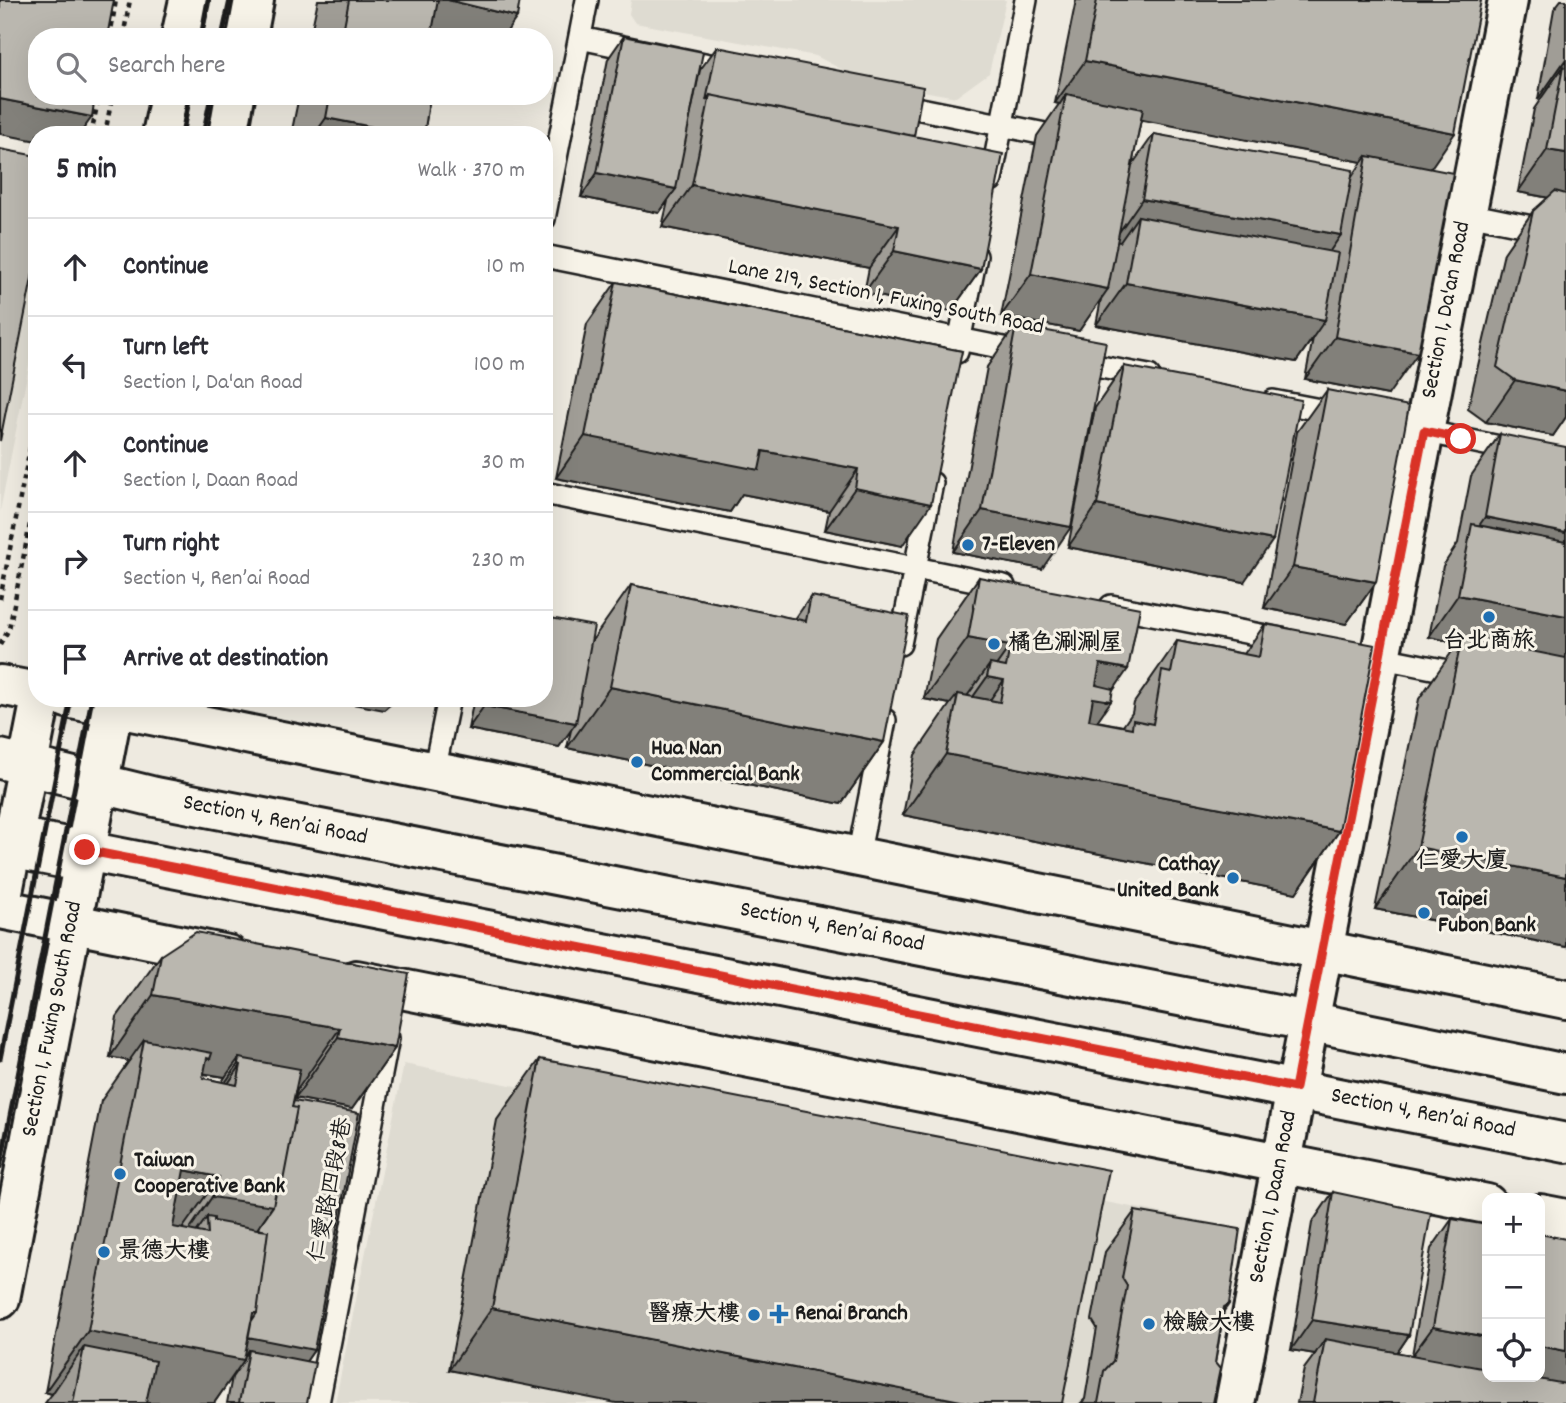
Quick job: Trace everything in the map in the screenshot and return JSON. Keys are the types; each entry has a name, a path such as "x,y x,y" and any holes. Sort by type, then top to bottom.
{"main road":[{"path":"183,28 188,0"},
{"path":"249,28 254,0"},
{"name":"Section 1, Da'an Road","path":"1321,950 1365,655 1424,431 1453,211 1508,0"},
{"path":"164,126 168,105"},
{"path":"230,126 233,105"},
{"path":"0,685 28,690"},
{"path":"37,707 14,762 0,908 265,962"},
{"name":"Section 1, Fuxing South Road","path":"0,1299 113,707"},
{"path":"133,707 435,772 1566,999"},
{"name":"Section 4, Ren’ai Road","path":"14,762 155,797 1308,1021 1566,1074"},
{"name":"Section 4, Ren’ai Road","path":"6,845 1295,1088 1566,1143"},
{"name":"Section 1, Daan Road","path":"1235,1403 1321,950"},
{"path":"318,972 1482,1203"},
{"path":"1545,1215 1566,1219"}],"lane":[{"path":"553,174 587,0"},
{"path":"986,206 1026,0"},
{"path":"580,38 757,75"},
{"path":"866,98 1083,142"},
{"path":"1453,211 1566,233"},
{"path":"955,366 981,233"},
{"name":"Lane 219, Section 1, Fuxing South Road","path":"553,258 1173,381"},
{"path":"1253,397 1566,461"},
{"path":"897,660 936,461"},
{"path":"553,495 1024,590"},
{"path":"1092,603 1311,645"},
{"path":"1365,655 1486,679"},
{"path":"858,857 890,699"},
{"path":"435,772 447,707"},
{"name":"仁愛路四段8巷","path":"318,1403 398,988"}],"path":[{"path":"112,28 117,0"},
{"path":"125,28 130,0"},
{"path":"94,126 97,105"},
{"path":"107,126 110,105"},
{"path":"0,599 28,458"},
{"path":"0,645 9,629 28,534"}],"shaded area":[{"path":"631,0 1006,0 989,73 956,97 862,80 816,56 635,23 629,14"},
{"path":"0,182 28,187 28,370 0,511"},
{"name":"Renai Branch","path":"404,1064 1223,1225 1187,1403 335,1403"}],"building":[{"path":"0,0 114,0 109,28 28,28 28,104 0,99"},
{"path":"349,0 438,0 433,28 344,28"},
{"path":"448,0 520,0 517,17"},
{"path":"1097,0 1481,0 1455,133 1085,61"},
{"path":"624,36 703,52 676,189 597,173"},
{"path":"717,47 923,87 914,136 710,95 706,101"},
{"path":"1563,67 1566,68 1566,153 1547,150"},
{"path":"1066,94 1143,109 1108,289 1031,274"},
{"path":"710,95 1003,154 981,269 894,251 899,226 692,185"},
{"path":"31,105 94,105 92,117"},
{"path":"328,105 429,105 425,126 367,126 326,118"},
{"path":"1154,134 1353,170 1341,235 1142,199"},
{"path":"0,149 28,154 28,299 0,441"},
{"path":"1367,156 1453,173 1418,353 1335,337"},
{"path":"1555,191 1566,194 1566,391 1515,380 1497,367 1533,211"},
{"path":"1138,216 1338,253 1325,320 1126,283"},
{"path":"616,282 962,351 931,504 855,488 858,469 763,451 759,470 585,436"},
{"path":"1016,325 1106,342 1071,527 982,510"},
{"path":"1124,366 1301,400 1273,540 1097,505"},
{"path":"1327,390 1409,406 1376,582 1293,567"},
{"path":"1500,434 1566,447 1566,533 1485,517"},
{"path":"1472,524 1566,542 1566,616 1458,595"},
{"path":"979,577 1140,608 1128,669 1100,664 1096,685 1113,689 1111,701 1093,698 1089,720 1132,728 1133,720 1153,724 1162,671 1171,673 1177,641 1259,657 1265,624 1375,645 1339,831 946,754 958,694 1000,702 1004,680 987,677 990,664 1006,667 1010,646 968,638"},
{"path":"631,585 806,621 811,596 909,616 884,742 610,687"},
{"path":"553,618 594,626 576,723 489,707 553,707"},
{"path":"1462,637 1566,658 1566,877 1418,847"},
{"path":"196,932 409,974 395,1048 338,1037 340,1028 153,995 161,955"},
{"path":"144,1040 212,1053 210,1059 207,1058 203,1078 237,1085 241,1065 238,1064 239,1058 300,1069 292,1107 297,1108 283,1181 279,1180 273,1206 212,1197 219,1177 184,1170 173,1227 208,1234 207,1217 214,1218 214,1221 268,1231 257,1313 253,1313 244,1360 88,1331"},
{"name":"醫療大樓","path":"540,1059 1109,1170 1062,1403 971,1403 492,1308"},
{"path":"294,1101 359,1113 314,1350 248,1337 251,1322 257,1313 268,1231 259,1230 273,1206 276,1190 283,1181 297,1108 292,1107"},
{"path":"1333,1192 1431,1213 1409,1335 1312,1320"},
{"path":"1135,1211 1240,1229 1229,1304 1224,1307 1215,1363 1220,1369 1213,1403 1098,1403 1104,1371 1113,1361 1127,1286 1122,1278"},
{"path":"1452,1219 1482,1224 1482,1336 1433,1327"},
{"path":"1545,1235 1566,1239 1566,1351 1545,1347"},
{"path":"1325,1339 1482,1368 1482,1382 1545,1380 1566,1384 1566,1403 1313,1403"},
{"path":"84,1347 155,1361 146,1403 73,1403"},
{"path":"249,1350 315,1363 307,1403 239,1403"}],"railway":[{"path":"203,28 208,0"},
{"path":"224,28 230,0"},
{"path":"184,126 187,105"},
{"path":"205,126 209,105"},
{"path":"0,1059 69,707"},
{"path":"0,1167 90,707"}],"place":[{"name":"7-Eleven","path":"968,545"},
{"name":"台北商旅","path":"1489,617"},
{"name":"橘色涮涮屋","path":"994,644"},
{"name":"Hua Nan Commercial Bank","path":"637,762"},
{"name":"仁愛大廈","path":"1462,837"},
{"name":"Cathay United Bank","path":"1233,878"},
{"name":"Taipei Fubon Bank","path":"1424,913"},
{"name":"Taiwan Cooperative Bank","path":"120,1174"},
{"name":"景德大樓","path":"104,1252"},
{"name":"Renai Branch","path":"779,1314"},
{"name":"醫療大樓","path":"754,1315"},
{"name":"檢驗大樓","path":"1149,1324"}],"route":[{"path":"85,850 1295,1088 1424,431 1461,439"}]}
